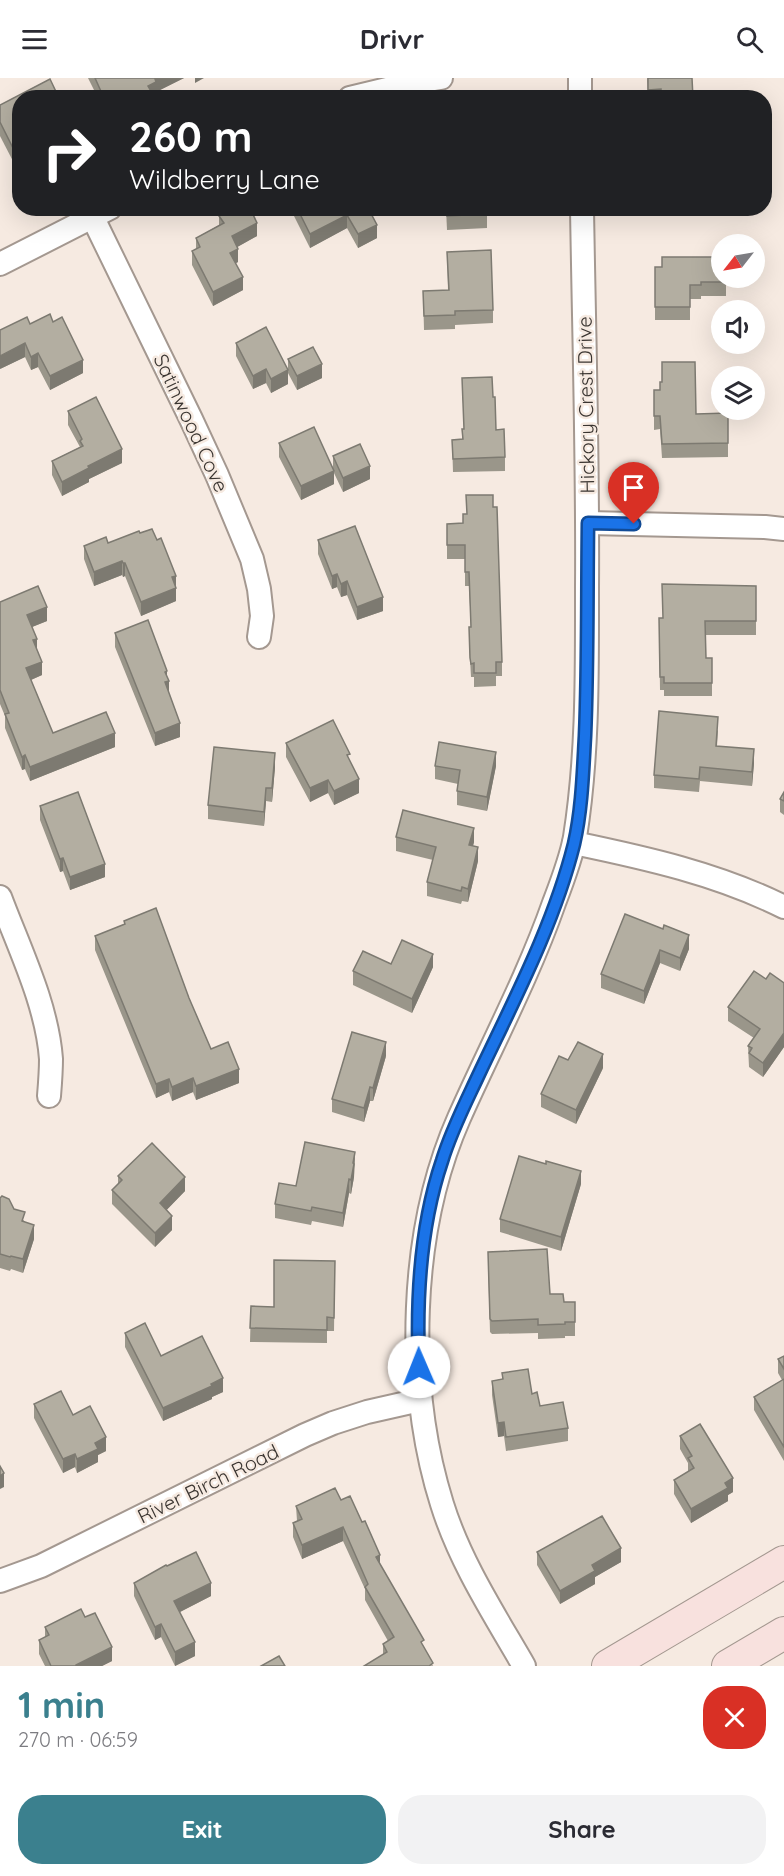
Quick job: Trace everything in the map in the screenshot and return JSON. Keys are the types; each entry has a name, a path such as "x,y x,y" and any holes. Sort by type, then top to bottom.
{"main road":[{"path":"608,1666 784,1562"},
{"path":"728,1666 784,1633"}],"street":[{"path":"382,90 441,78"},
{"path":"0,264 96,216"},
{"name":"Satinwood Cove","path":"103,216 247,548 259,589 262,616 260,637"},
{"name":"Hickory Crest Drive","path":"524,1666 476,1583 457,1543 446,1514 431,1459 420,1400 418,1351 421,1264 435,1185 442,1160 545,929 574,843 583,765 585,722 588,523 582,216"},
{"path":"588,523 765,526 784,529"},
{"path":"574,843 681,867 764,897 784,907"},
{"path":"0,897 38,997 47,1030 51,1060 49,1096"},
{"name":"River Birch Road","path":"0,1581 41,1566 333,1423 367,1412 420,1400"}],"building":[{"path":"95,78 157,78 156,82 148,86 150,90 100,90"},
{"path":"648,78 692,78 693,90 648,90"},
{"path":"50,79 55,90 29,90"},
{"path":"12,99 12,146 0,122 0,105"},
{"path":"219,216 254,216 257,223 232,236 238,249 230,253 243,277 213,292 192,251 200,247 196,238 224,223"},
{"path":"301,216 345,216 310,234"},
{"path":"348,216 372,216 377,225 358,234"},
{"path":"491,250 493,310 455,311 455,315 424,316 423,291 449,290 447,252"},
{"path":"662,257 711,257 711,282 690,285 690,307 655,307 655,267 662,267"},
{"path":"50,314 53,322 62,317 83,360 50,376 38,353 31,357 25,343 0,356 0,330 27,317 30,324"},
{"path":"266,327 288,370 271,379 266,369 253,376 236,343"},
{"path":"313,347 322,364 297,376 288,359"},
{"path":"662,362 695,362 696,414 711,414 711,420 728,420 728,443 662,444 660,416 654,416 654,390 660,390 660,382 662,382"},
{"path":"492,377 496,430 504,429 505,457 453,459 452,440 463,439 462,378"},
{"path":"96,397 122,449 62,482 52,461 83,446 80,441 82,439 68,411"},
{"path":"314,427 334,471 301,486 279,443"},
{"path":"360,444 370,466 343,478 333,456"},
{"path":"466,495 493,495 493,507 497,507 502,662 496,662 496,673 474,673 474,663 471,664 470,658 469,572 465,572 465,545 447,545 447,524 463,523 463,514 467,514"},
{"path":"355,526 383,597 357,607 347,581 341,584 337,574 332,576 318,540"},
{"path":"152,529 157,540 161,538 176,576 172,577 176,588 141,602 125,563 122,561 94,572 84,546 106,537 108,543 139,531 140,533"},
{"path":"662,584 756,586 756,621 705,621 706,658 712,658 712,683 664,683 664,677 660,677 659,618 663,618"},
{"path":"38,586 47,607 27,615 37,639 33,640 42,662 26,668 53,733 106,712 115,733 30,767 25,755 22,757 5,714 9,713 0,690 0,602"},
{"path":"148,620 167,671 165,672 169,681 165,682 180,723 155,733 115,633"},
{"path":"659,711 718,717 716,746 754,749 752,772 700,767 699,779 654,775"},
{"path":"333,720 350,754 347,755 359,779 334,791 328,780 310,788 286,743"},
{"path":"439,742 496,752 487,797 457,791 460,770 435,766"},
{"path":"214,747 275,753 272,788 266,788 264,812 208,805"},
{"path":"78,792 105,864 70,877 63,858 60,859 40,806"},
{"path":"403,810 474,828 469,845 478,847 468,889 462,887 461,891 427,882 436,847 396,837"},
{"path":"156,908 189,998 211,1049 228,1042 239,1069 196,1086 193,1078 172,1087 169,1079 156,1084 95,936"},
{"path":"625,914 663,929 664,925 689,935 680,958 660,950 644,991 601,974"},
{"path":"402,940 433,954 412,999 353,971 363,951 391,964"},
{"path":"754,971 766,979 770,973 784,983 784,1033 763,1063 749,1053 752,1048 748,1046 760,1029 728,1007"},
{"path":"352,1032 386,1042 373,1088 370,1087 364,1108 332,1099"},
{"path":"578,1042 603,1054 576,1110 541,1094 559,1056 568,1060"},
{"path":"305,1142 355,1152 343,1213 312,1207 311,1211 275,1204 279,1183 296,1186"},
{"path":"152,1143 185,1177 160,1203 172,1216 155,1233 112,1190 122,1180 118,1176"},
{"path":"519,1156 581,1171 561,1237 500,1219"},
{"path":"2,1196 9,1199 14,1209 25,1212 22,1221 34,1225 23,1259 0,1254 0,1198"},
{"path":"547,1249 550,1294 563,1294 564,1302 575,1302 575,1322 538,1325 538,1319 492,1321 490,1319 488,1252"},
{"path":"274,1260 335,1261 334,1318 327,1317 327,1330 250,1328 251,1306 274,1307"},
{"path":"145,1323 161,1356 202,1336 223,1378 211,1384 212,1386 163,1408 125,1333"},
{"path":"784,1356 784,1369 778,1359"},
{"path":"528,1369 532,1394 537,1392 540,1406 563,1402 568,1428 506,1437 504,1422 498,1423 492,1381 503,1379 502,1373"},
{"path":"784,1379 784,1447 754,1397"},
{"path":"61,1391 73,1415 90,1406 106,1437 95,1443 98,1449 77,1459 75,1454 63,1459 34,1404"},
{"path":"700,1424 733,1478 725,1483 728,1488 691,1509 674,1480 694,1468 688,1458 692,1456 680,1436"},
{"path":"335,1488 341,1500 350,1496 362,1522 365,1521 380,1555 376,1557 424,1640 421,1642 433,1663 429,1666 364,1666 387,1652 383,1644 394,1637 365,1587 368,1584 343,1527 302,1545 293,1523 302,1519 296,1506"},
{"path":"602,1516 621,1548 592,1565 595,1571 560,1591 537,1552"},
{"path":"196,1552 211,1583 174,1601 195,1642 175,1652 161,1624 155,1627 134,1583"},
{"path":"81,1609 85,1617 95,1613 112,1647 76,1666 51,1666 39,1640 49,1635 45,1627"},
{"path":"279,1656 285,1666 261,1666"}],"route":[{"path":"419,1367 421,1264 429,1209 442,1160 459,1118 529,968 560,888 574,843 583,765 587,680 588,523 634,524"}]}
